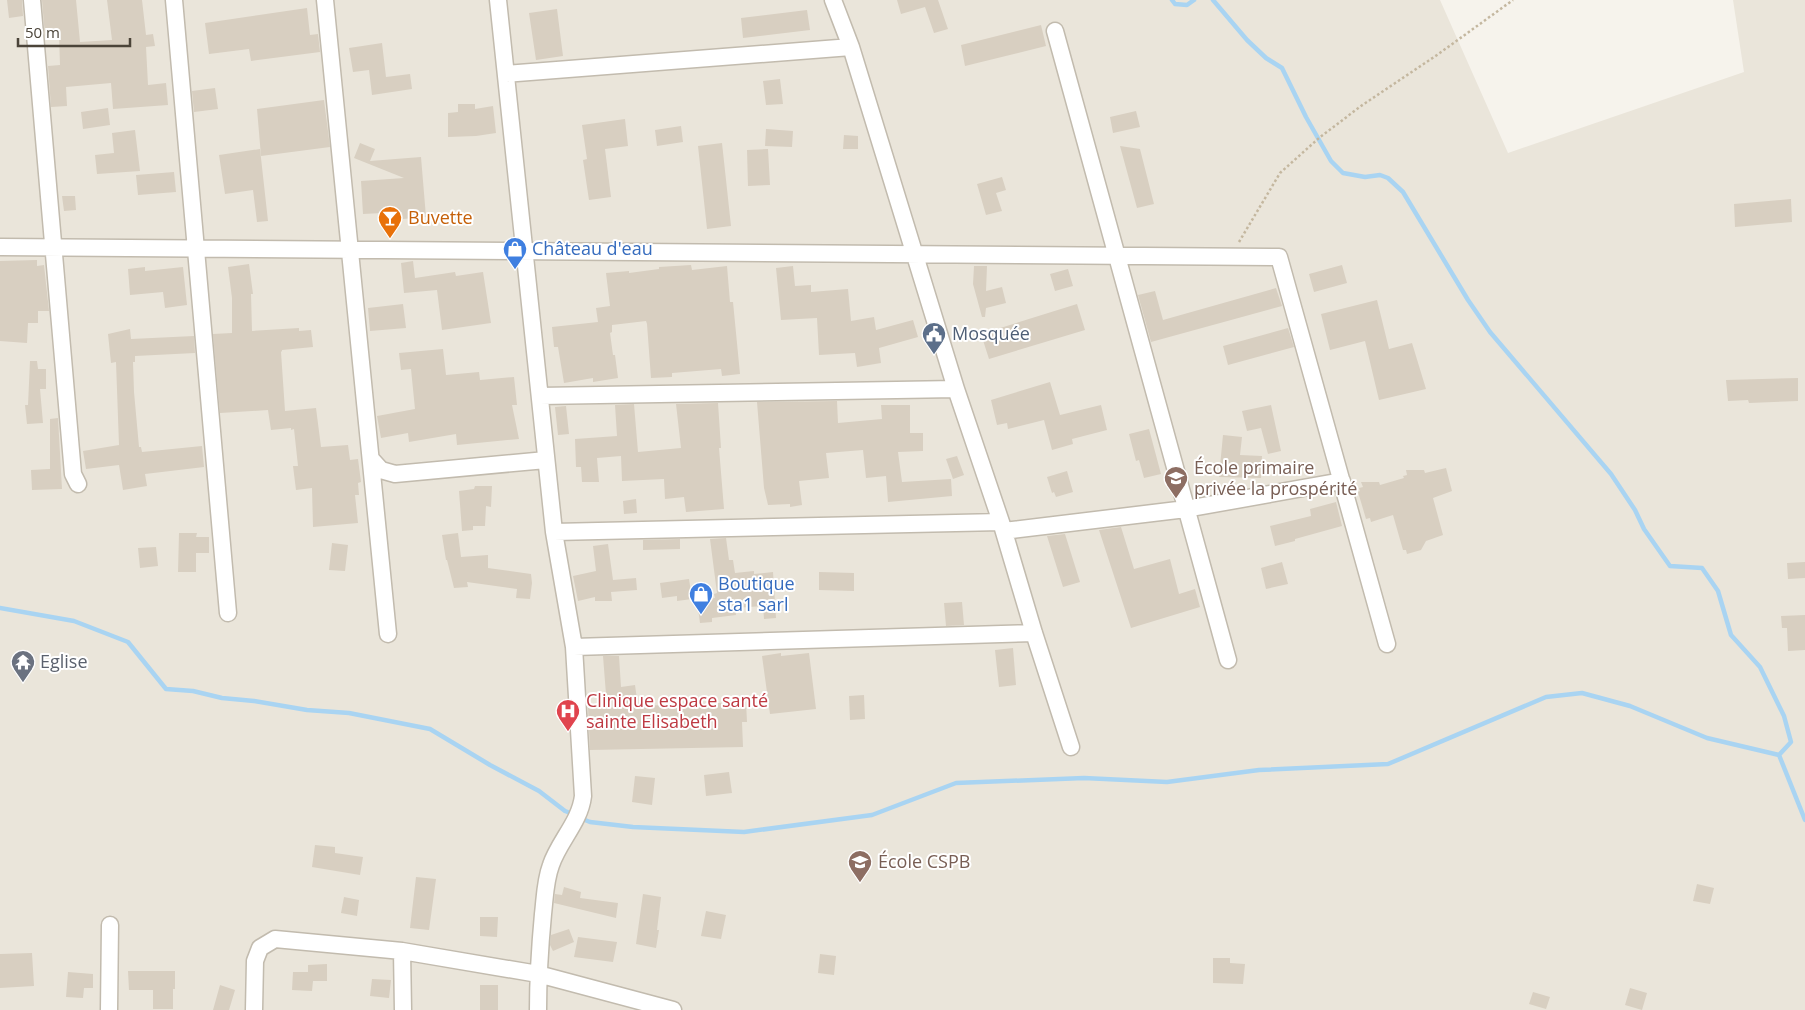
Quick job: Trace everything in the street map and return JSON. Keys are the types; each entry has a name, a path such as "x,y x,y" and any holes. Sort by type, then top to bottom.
{"street":[{"path":"32,0 73,474 78,484"},
{"path":"174,0 228,613"},
{"path":"325,0 388,634"},
{"path":"498,0 554,532 574,647 583,796 582,807 559,845 548,875 538,974 538,1010"},
{"path":"833,0 851,47 956,389 1002,526 1071,747"},
{"path":"1055,31 1228,660"},
{"path":"506,74 851,47"},
{"path":"0,247 1279,257 1387,644"},
{"path":"540,396 956,389"},
{"path":"371,459 381,470 395,474 546,460"},
{"path":"554,532 1002,526 1186,508 1342,481"},
{"path":"574,647 1034,633"},
{"path":"109,1010 110,925"},
{"path":"254,1010 255,961 260,948 275,939 402,951 538,974 673,1010"},
{"path":"402,951 403,1010"}],"path":[{"path":"1230,256 1280,173 1293,161 1319,138 1361,106 1437,55 1512,0"}],"shaded area":[{"path":"0,0 1440,0 1508,153 1744,72 1733,0 1805,0 1805,1010 0,1010"}],"building":[{"path":"7,0 22,0 23,16 9,18"},
{"path":"42,0 76,0 80,42 112,40 107,0 142,0 146,35 153,34 155,46 146,47 148,85 166,83 168,105 113,109 111,83 66,87 67,106 51,107 48,66 60,65 59,35 45,36"},
{"path":"897,0 938,0 948,29 934,33 925,7 901,14"},
{"path":"307,8 310,35 318,34 320,52 251,61 249,49 209,54 205,23"},
{"path":"557,9 563,56 536,60 529,13"},
{"path":"807,10 810,30 743,38 741,18"},
{"path":"1041,25 1046,46 965,66 961,45"},
{"path":"382,43 386,77 410,74 412,89 372,95 369,70 353,72 349,48"},
{"path":"780,79 783,104 766,105 763,81"},
{"path":"215,88 218,109 194,112 192,91"},
{"path":"324,100 330,147 261,156 257,109"},
{"path":"458,104 475,104 475,109 493,106 496,133 448,137 448,113 458,112"},
{"path":"108,108 110,125 83,129 81,112"},
{"path":"1136,111 1140,127 1113,133 1110,117"},
{"path":"625,119 628,146 605,149 611,197 589,200 583,160 587,159 582,125"},
{"path":"681,126 683,142 657,146 655,130"},
{"path":"766,129 793,131 792,147 765,146"},
{"path":"135,130 140,171 97,174 95,155 114,153 112,133"},
{"path":"844,135 858,136 858,149 843,149"},
{"path":"360,143 375,149 370,161 421,157 426,217 403,219 402,212 363,214 361,181 404,178 354,158"},
{"path":"722,143 731,226 707,229 698,146"},
{"path":"1120,146 1140,149 1154,204 1137,208"},
{"path":"260,149 268,221 257,222 253,190 225,194 219,155"},
{"path":"768,149 770,185 748,186 747,150"},
{"path":"174,172 176,192 138,195 136,175"},
{"path":"1002,177 1006,190 996,193 1002,211 986,215 977,184"},
{"path":"62,196 75,196 76,210 64,211"},
{"path":"1791,199 1792,222 1735,227 1734,204"},
{"path":"37,260 37,266 44,265 49,311 38,311 38,323 28,323 27,343 0,341 0,261"},
{"path":"413,261 415,278 455,272 456,276 483,272 491,323 442,330 437,290 404,293 401,263"},
{"path":"249,264 253,294 251,294 252,331 299,328 299,331 311,330 313,347 282,350 281,352 285,411 316,408 321,447 348,445 350,460 358,459 361,482 358,483 359,495 355,495 358,523 313,527 312,488 296,490 293,466 298,466 294,429 271,430 268,410 220,413 213,334 232,333 232,298 228,267"},
{"path":"691,265 692,270 727,266 730,302 733,302 740,374 722,376 721,369 672,373 672,377 651,378 646,321 612,325 612,332 610,333 618,378 593,382 593,378 564,383 558,347 554,347 552,327 598,322 596,308 610,306 606,273 629,271 629,273 659,269 659,267"},
{"path":"1342,265 1347,283 1314,292 1309,274"},
{"path":"793,266 795,286 811,285 811,292 848,289 851,321 874,317 876,330 913,320 918,337 879,348 881,363 857,367 855,353 819,355 817,318 781,320 776,268"},
{"path":"974,266 987,266 986,291 1002,287 1006,303 986,308 985,317 982,317 973,284"},
{"path":"145,267 145,271 183,267 187,305 165,308 163,292 130,295 128,269"},
{"path":"1068,269 1073,286 1055,291 1050,274"},
{"path":"1276,288 1282,306 1151,342 1138,295 1155,291 1163,320"},
{"path":"1377,300 1389,349 1412,343 1426,389 1379,400 1365,341 1330,350 1321,314"},
{"path":"403,304 406,328 370,331 368,308"},
{"path":"1077,304 1085,330 989,359 981,334"},
{"path":"1288,328 1294,347 1228,365 1223,346"},
{"path":"130,329 131,339 194,336 195,353 135,356 135,362 133,362 134,392 139,447 141,447 142,452 202,446 204,467 145,474 147,486 123,490 119,465 86,469 83,451 119,445 116,362 111,363 108,334"},
{"path":"443,349 446,375 479,372 480,380 514,377 517,405 512,405 519,439 457,445 456,434 409,442 408,433 381,438 377,416 415,409 411,369 401,370 399,353"},
{"path":"30,361 37,361 38,369 46,369 46,389 40,389 43,423 27,424 25,405 28,405"},
{"path":"1798,378 1798,401 1749,403 1748,400 1728,401 1726,380"},
{"path":"1050,382 1060,415 1101,405 1107,430 1072,439 1073,444 1052,450 1044,420 1008,429 1007,423 997,425 991,400"},
{"path":"837,401 838,423 882,419 881,405 910,405 910,433 923,433 923,451 898,452 902,482 951,479 952,496 888,502 886,476 866,478 863,450 826,453 829,478 799,481 802,505 790,507 790,504 768,505 764,488 757,402"},
{"path":"718,403 721,448 719,448 724,509 686,512 684,497 665,499 664,479 622,481 621,456 597,458 599,482 582,482 581,467 576,467 575,439 617,436 615,405 634,404 638,452 681,448 676,404"},
{"path":"1271,405 1281,451 1268,454 1261,428 1247,431 1242,411"},
{"path":"566,406 569,434 558,435 555,407"},
{"path":"58,418 62,489 32,490 31,470 50,469 50,419"},
{"path":"1149,429 1161,474 1144,478 1139,460 1136,461 1129,434"},
{"path":"1223,435 1242,437 1240,455 1262,456 1261,478 1219,477"},
{"path":"957,456 964,475 953,479 946,459"},
{"path":"1446,468 1452,491 1433,498 1443,535 1426,541 1421,550 1407,554 1406,550 1403,550 1393,515 1371,522 1370,518 1366,519 1358,492 1360,491 1359,488 1363,487 1361,482 1379,482 1380,485 1404,478 1403,476 1407,475 1406,470 1424,470 1425,473"},
{"path":"1067,471 1073,492 1056,497 1054,492 1052,493 1047,477"},
{"path":"475,486 492,486 491,507 486,506 485,526 473,526 473,530 462,531 459,491 474,489"},
{"path":"636,499 637,513 624,514 623,501"},
{"path":"1336,502 1342,526 1275,546 1270,526 1311,516 1310,509"},
{"path":"1121,527 1134,569 1170,559 1179,594 1195,589 1200,607 1131,628 1099,530"},
{"path":"179,533 197,533 196,537 209,537 209,553 196,553 196,572 178,572"},
{"path":"458,533 461,557 488,555 488,568 531,574 530,599 516,598 517,589 467,582 468,587 454,588 446,560 442,535"},
{"path":"1065,534 1080,582 1063,587 1047,536"},
{"path":"726,538 729,560 733,560 735,573 773,572 776,618 764,619 763,606 735,608 736,615 712,618 712,622 700,623 697,601 715,598 714,594 717,593 710,539"},
{"path":"680,539 680,549 643,550 643,540"},
{"path":"332,543 348,545 345,571 329,570"},
{"path":"608,544 613,580 636,578 637,590 611,592 612,601 595,601 595,597 578,601 573,576 596,571 593,546"},
{"path":"156,547 158,566 140,568 138,548"},
{"path":"1282,562 1288,584 1266,589 1261,568"},
{"path":"1805,562 1805,578 1788,579 1787,563"},
{"path":"819,572 854,573 854,591 819,590"},
{"path":"689,579 692,599 677,601 677,596 662,598 660,583"},
{"path":"962,602 964,625 946,626 944,603"},
{"path":"1805,615 1805,650 1788,651 1787,628 1782,628 1781,616"},
{"path":"1013,648 1016,685 999,687 995,650"},
{"path":"781,653 781,656 809,653 816,709 770,714 762,656"},
{"path":"603,656 619,656 621,687 635,685 638,706 746,702 747,722 742,722 743,747 590,750 588,708 607,707"},
{"path":"864,695 865,719 850,720 849,696"},
{"path":"729,772 732,793 706,796 704,775"},
{"path":"635,776 655,778 652,805 632,802"},
{"path":"315,845 335,847 335,853 363,857 360,875 312,867"},
{"path":"416,877 436,879 429,930 410,928"},
{"path":"1697,884 1714,888 1710,904 1693,901"},
{"path":"564,887 581,892 580,898 618,903 616,918 554,903 555,894 562,895"},
{"path":"643,894 661,897 656,948 636,944"},
{"path":"344,897 359,900 357,916 341,913"},
{"path":"706,911 726,915 721,939 701,936"},
{"path":"480,917 498,917 497,937 480,936"},
{"path":"569,929 574,942 553,951 550,945 551,935"},
{"path":"578,937 617,942 613,962 574,957"},
{"path":"32,953 34,986 0,988 0,954"},
{"path":"820,954 836,956 834,975 818,973"},
{"path":"1213,958 1230,958 1230,963 1245,964 1243,984 1213,983"},
{"path":"327,964 327,981 313,981 312,991 292,990 293,972 308,972 308,965"},
{"path":"128,971 175,971 173,1009 153,1009 153,990 129,990"},
{"path":"68,972 93,974 93,988 84,988 83,998 66,997"},
{"path":"372,979 391,980 389,998 370,996"},
{"path":"220,985 235,990 229,1010 213,1010"},
{"path":"480,985 498,985 498,1010 480,1010"},
{"path":"1630,988 1647,993 1642,1010 1625,1005"},
{"path":"1533,992 1550,997 1546,1009 1529,1004"}],"waterway":[{"path":"1172,0 1175,4 1187,5 1194,0"},
{"path":"1213,0 1247,40 1266,58 1282,68 1306,117 1331,161 1343,173 1365,177 1380,175 1388,178 1403,192 1468,300 1490,332 1611,474 1635,510 1644,529 1670,566 1702,568 1718,591 1731,635 1760,667 1784,716 1791,742 1779,755"},
{"path":"0,608 74,621 128,642 166,689 193,691 222,698 254,701 307,710 349,713 430,729 490,765 539,791 565,811 573,814"},
{"path":"580,818 590,822 633,827 744,832 872,815 956,783 1084,778 1167,782 1259,770 1388,764 1546,697 1582,693 1630,706 1707,738 1779,755 1805,820"}],"place":[{"name":"Buvette","path":"390,239"},
{"name":"Château d'eau","path":"515,270"},
{"name":"Mosquée","path":"934,355"},
{"name":"École primaire privée la prospérité","path":"1176,499"},
{"name":"Boutique sta1 sarl","path":"701,615"},
{"name":"Eglise","path":"23,683"},
{"name":"Clinique espace santé sainte Elisabeth","path":"568,732"},
{"name":"École CSPB","path":"860,883"}]}
